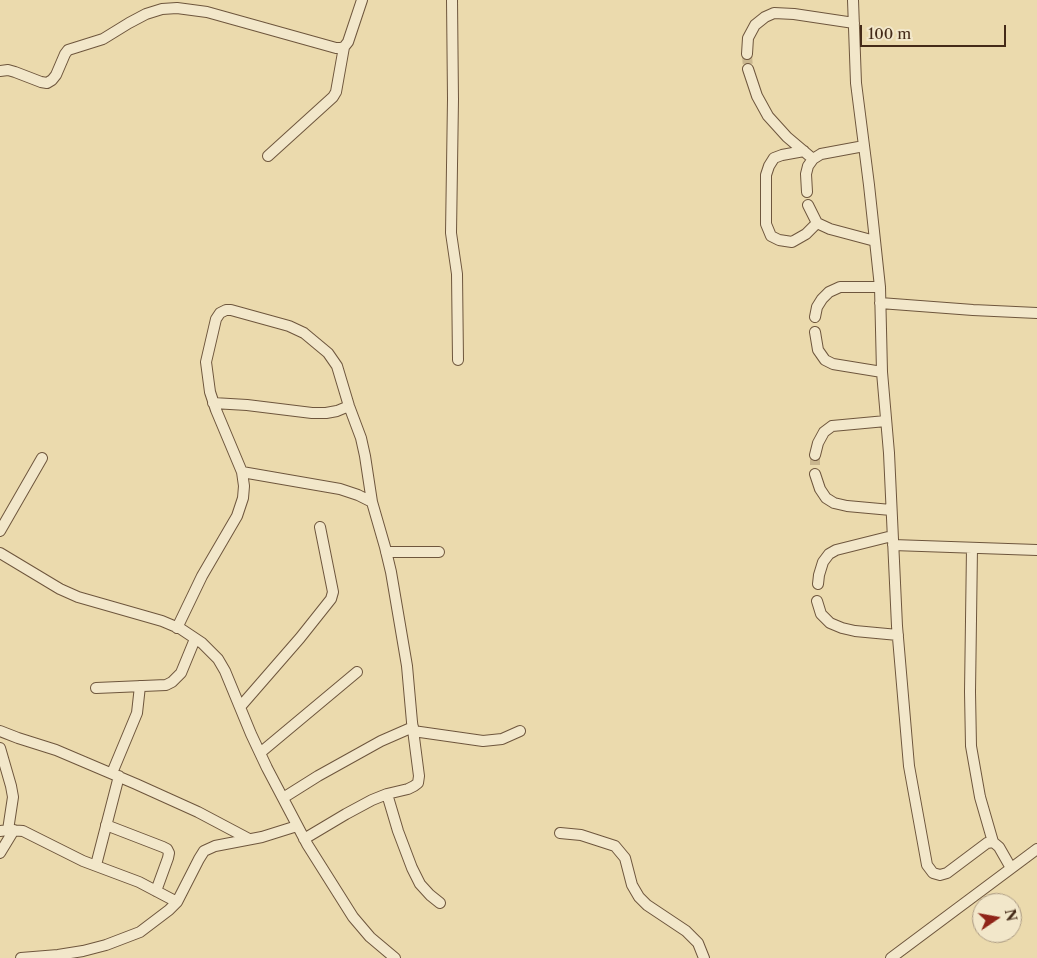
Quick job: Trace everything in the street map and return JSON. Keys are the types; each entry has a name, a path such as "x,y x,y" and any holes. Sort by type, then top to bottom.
{"street":[{"path":"268,156 333,98 336,92 344,47 348,42 362,0"},
{"path":"452,0 451,233 457,274 458,360"},
{"path":"853,0 856,83 880,287 882,372 898,635 909,766 927,865 933,873 940,875 947,873 986,843 993,842"},
{"path":"0,71 8,70 47,83 56,75 68,50 103,39 163,5 207,12 336,48 344,47"},
{"path":"747,54 748,38 755,25 774,14 794,14 854,23"},
{"path":"748,69 757,96 768,116 787,137 813,159"},
{"path":"807,192 806,174 808,166 813,159 821,154 864,146"},
{"path":"804,151 774,158 769,166 766,175 766,224 771,236 779,240 792,242 806,234 817,222"},
{"path":"808,205 817,222 830,230 875,241"},
{"path":"815,317 817,307 829,292 840,288 880,287"},
{"path":"880,303 1037,313"},
{"path":"177,628 202,576 237,516 243,498 242,472 213,403 206,362 216,319 220,313 231,310 289,326 304,334 328,353 337,366 361,438 372,502 391,572 407,666 419,776 418,783 408,789 372,800 304,839"},
{"path":"815,332 818,350 825,360 833,364 882,372"},
{"path":"213,403 312,413 337,411 349,406"},
{"path":"814,455 824,432 832,426 886,421"},
{"path":"0,531 42,458"},
{"path":"242,472 340,489 372,502"},
{"path":"815,474 820,489 826,498 834,503 891,510"},
{"path":"240,707 331,599 333,592 320,527"},
{"path":"818,584 823,562 829,554 836,550 893,540 972,548 1037,550"},
{"path":"972,548 971,746 980,797 993,842 999,847 1011,868"},
{"path":"386,552 439,552"},
{"path":"0,555 78,597 162,621 177,628 202,643 218,658 260,754 304,839 353,917 370,937 394,958"},
{"path":"818,601 821,614 830,623 856,631 898,635"},
{"path":"96,688 166,684 172,682 185,665 195,639"},
{"path":"260,754 357,672"},
{"path":"96,865 106,826 115,775 138,713 140,686"},
{"path":"283,798 381,741 413,729 483,741 502,739 520,732"},
{"path":"0,731 56,750 115,775 198,812 249,839"},
{"path":"0,748 13,797 7,830 0,853"},
{"path":"387,794 412,868 420,884 440,903"},
{"path":"106,826 167,849 169,853 168,858 156,891"},
{"path":"21,958 83,951 106,945 140,932 177,902 204,851 215,846 262,837 297,826"},
{"path":"7,830 23,831 60,850 139,882 177,902"},
{"path":"560,832 615,846 625,858 632,885 639,896 647,905 686,931 698,943 704,958"},
{"path":"891,958 1037,849"}],"tunnel":[{"path":"747,54 748,69"},
{"path":"815,455 815,474"}]}
